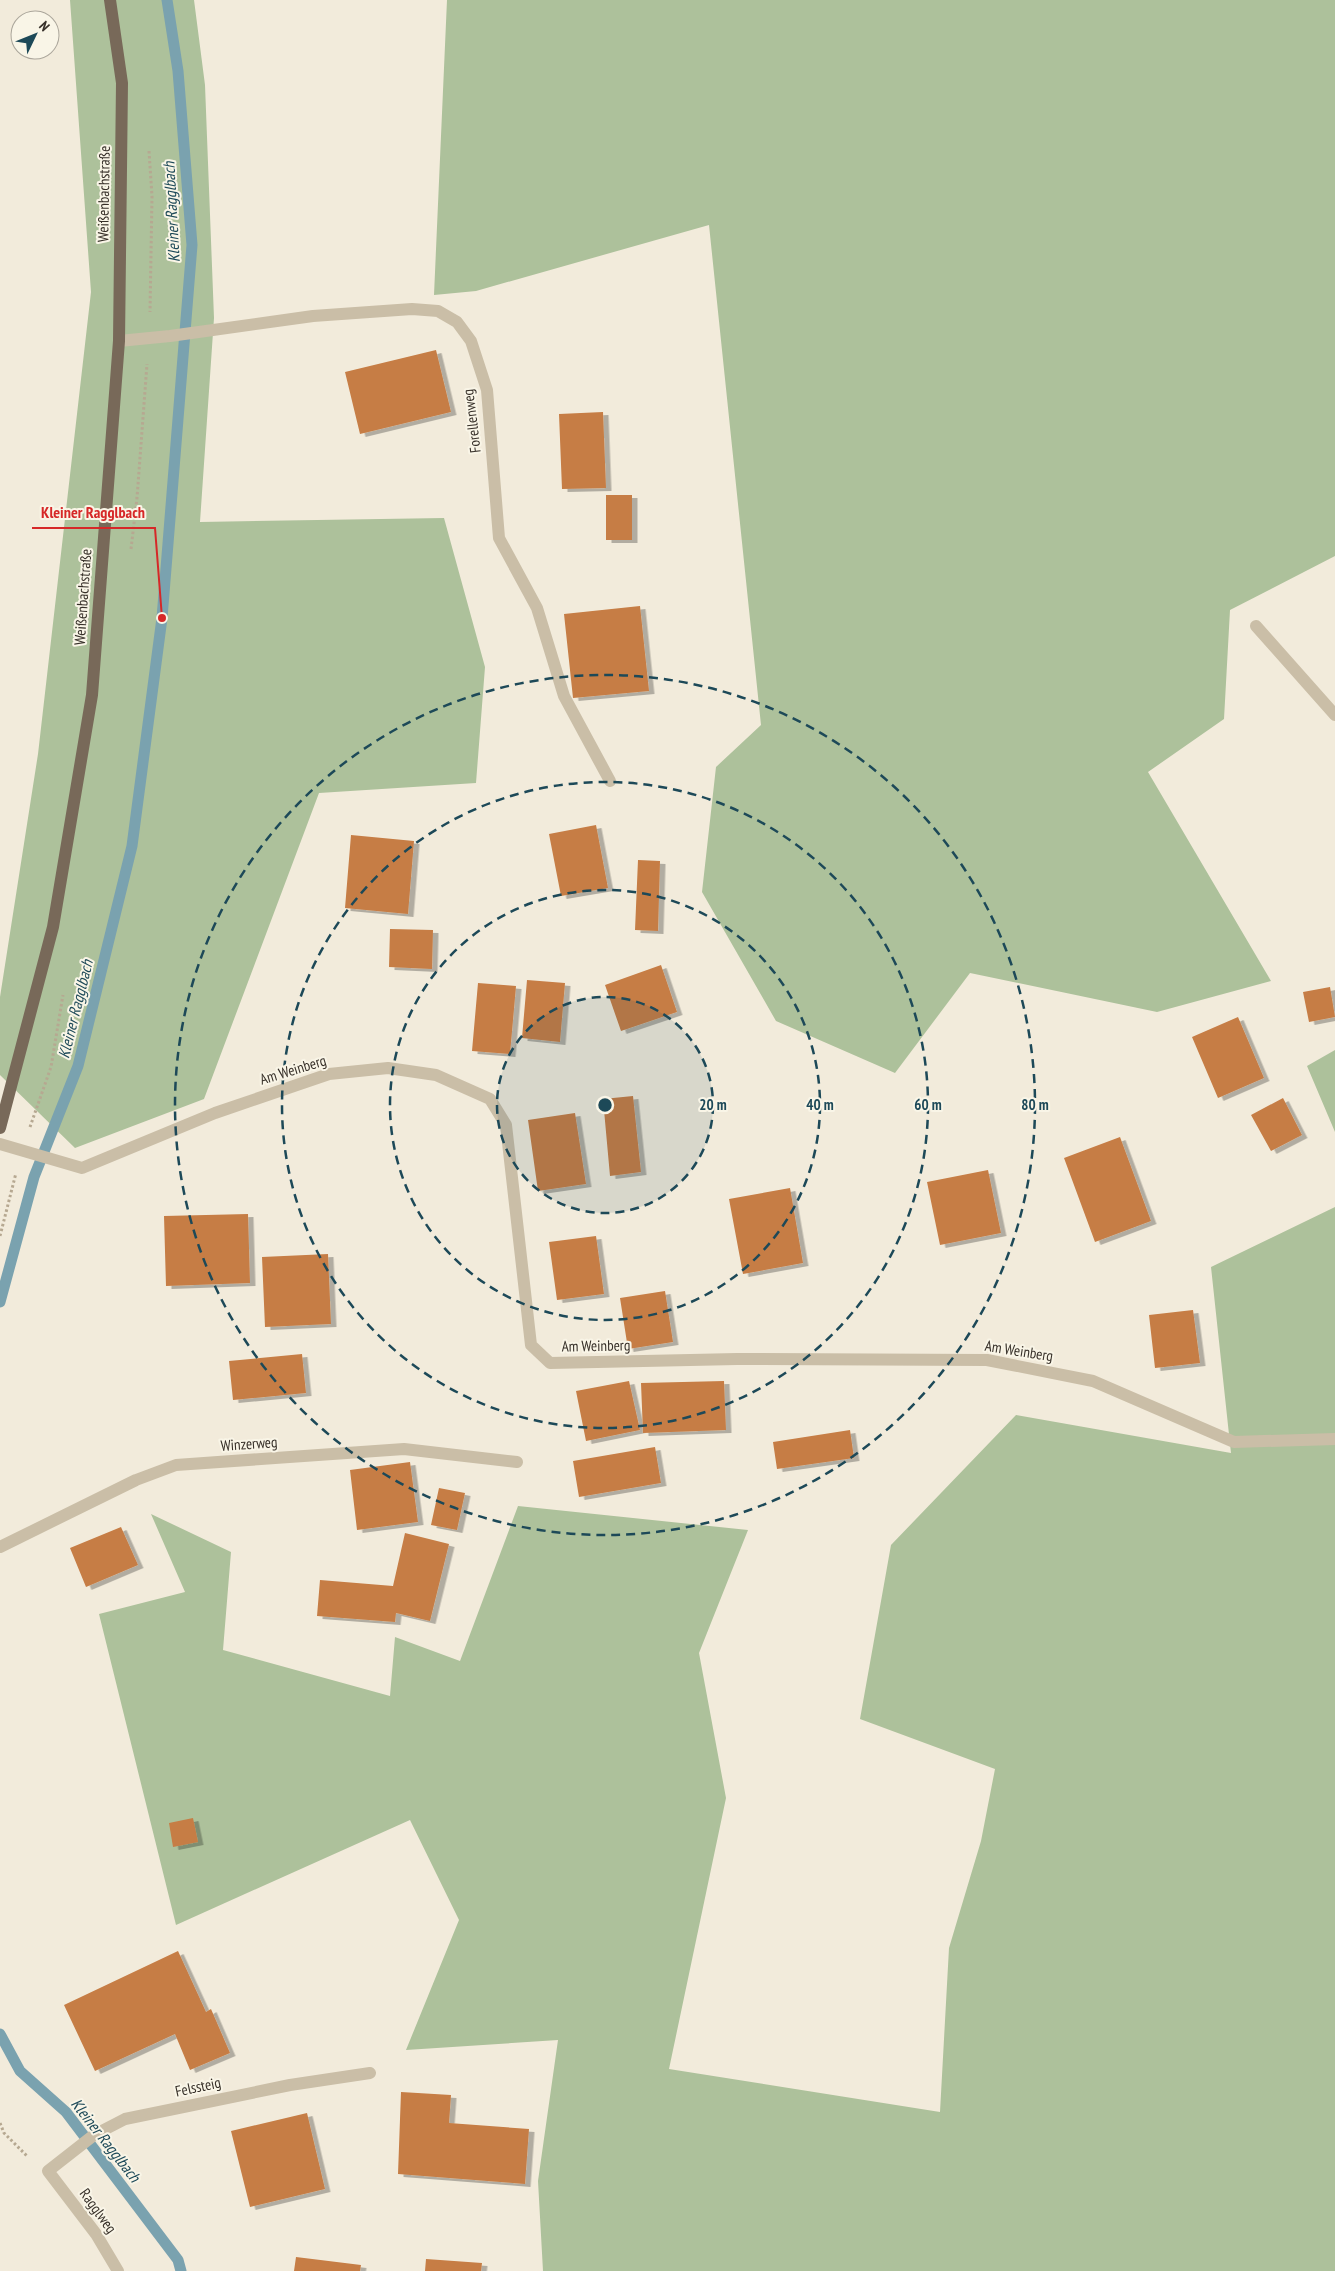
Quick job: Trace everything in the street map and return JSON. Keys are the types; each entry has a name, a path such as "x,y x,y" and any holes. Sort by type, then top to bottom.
{"main road":[{"name":"Weißenbachstraße","path":"0,1128 53,927 92,695 119,341 122,84 110,0"}],"lane":[{"name":"Forellenweg","path":"119,341 170,336 314,316 412,308 438,310 457,322 470,341 487,390 499,538 537,608 564,696 610,781"},
{"path":"1256,626 1335,715"},
{"name":"Am Weinberg","path":"0,1144 56,1162 82,1168 215,1113 329,1074 388,1068 436,1075 490,1099 506,1125 531,1345 550,1364 737,1359 987,1360 1093,1381 1234,1442 1335,1439"},
{"name":"Winzerweg","path":"0,1547 136,1480 176,1465 404,1449 517,1462"},
{"name":"Felssteig","path":"48,2171 94,2135 126,2119 290,2085 370,2073"},
{"name":"Ragglweg","path":"48,2171 96,2234 118,2271"}],"path":[{"path":"0,2123 4,2134 24,2154 48,2171"}],"green space":[{"path":"70,0 194,0 205,85 214,318 200,522 444,518 485,667 476,783 319,793 204,1099 75,1148 0,1075 0,997 38,754 91,292"},
{"path":"447,0 1335,0 1335,556 1230,610 1224,719 1148,772 1271,981 1157,1012 970,973 895,1073 776,1021 702,892 716,767 761,725 709,225 476,291 434,295"},
{"path":"1335,1050 1335,1132 1307,1066"},
{"path":"1335,1207 1335,2271 543,2271 538,2181 558,2040 406,2050 459,1920 410,1820 176,1925 99,1614 185,1592 151,1514 231,1552 223,1650 390,1696 395,1637 460,1661 518,1506 748,1530 699,1653 726,1798 669,2069 940,2112 949,1948 981,1841 995,1769 860,1719 891,1545 1016,1415 1231,1453 1211,1267"}],"building":[{"path":"436,350 451,412 360,434 345,372"},
{"path":"603,412 606,488 562,489 559,414"},
{"path":"606,495 632,495 632,540 606,540"},
{"path":"640,606 649,691 573,698 564,614"},
{"path":"596,825 608,888 561,896 549,834"},
{"path":"351,835 414,841 408,914 345,908"},
{"path":"638,860 660,861 658,931 635,930"},
{"path":"390,929 433,930 432,969 389,967"},
{"path":"661,965 677,1012 621,1031 605,985"},
{"path":"527,980 565,983 560,1042 522,1038"},
{"path":"478,983 516,986 510,1054 472,1051"},
{"path":"1330,987 1335,1017 1309,1022 1303,992"},
{"path":"1238,1017 1264,1078 1218,1098 1192,1037"},
{"path":"633,1096 641,1172 610,1176 603,1099"},
{"path":"1283,1098 1302,1135 1271,1151 1251,1115"},
{"path":"575,1113 586,1184 538,1191 528,1120"},
{"path":"1120,1137 1151,1221 1095,1242 1064,1158"},
{"path":"988,1170 1001,1233 940,1245 927,1182"},
{"path":"790,1188 803,1263 743,1274 729,1199"},
{"path":"248,1214 250,1283 166,1286 164,1216"},
{"path":"596,1236 604,1294 557,1300 549,1242"},
{"path":"328,1254 331,1324 265,1327 262,1257"},
{"path":"665,1291 673,1342 628,1349 620,1298"},
{"path":"1193,1310 1200,1363 1155,1368 1149,1315"},
{"path":"302,1354 306,1393 233,1400 229,1361"},
{"path":"629,1381 640,1430 586,1441 576,1391"},
{"path":"724,1381 726,1430 643,1433 641,1383"},
{"path":"850,1430 854,1458 777,1469 773,1442"},
{"path":"655,1447 661,1483 579,1497 573,1461"},
{"path":"410,1462 418,1522 357,1530 350,1470"},
{"path":"439,1488 465,1493 457,1530 431,1525"},
{"path":"121,1527 138,1565 86,1587 70,1548"},
{"path":"405,1533 449,1544 430,1621 396,1613 395,1622 317,1616 320,1580 393,1586"},
{"path":"193,1818 198,1842 173,1847 169,1823"},
{"path":"178,1951 206,2012 211,2009 230,2053 190,2070 175,2034 95,2071 64,2005"},
{"path":"401,2092 451,2095 449,2123 529,2129 525,2184 398,2174"},
{"path":"307,2113 325,2189 250,2207 231,2131"},
{"path":"296,2257 361,2265 360,2271 294,2271"},
{"path":"426,2259 482,2263 481,2271 425,2271"}],"waterway":[{"name":"Kleiner Ragglbach","path":"0,1302 34,1177 78,1066 132,846 162,618 192,245 178,71 167,0"},
{"name":"Kleiner Ragglbach","path":"0,2034 20,2071 66,2112 178,2260 181,2271"}],"place":[{"name":"Kleiner Ragglbach","path":"162,618"}]}
